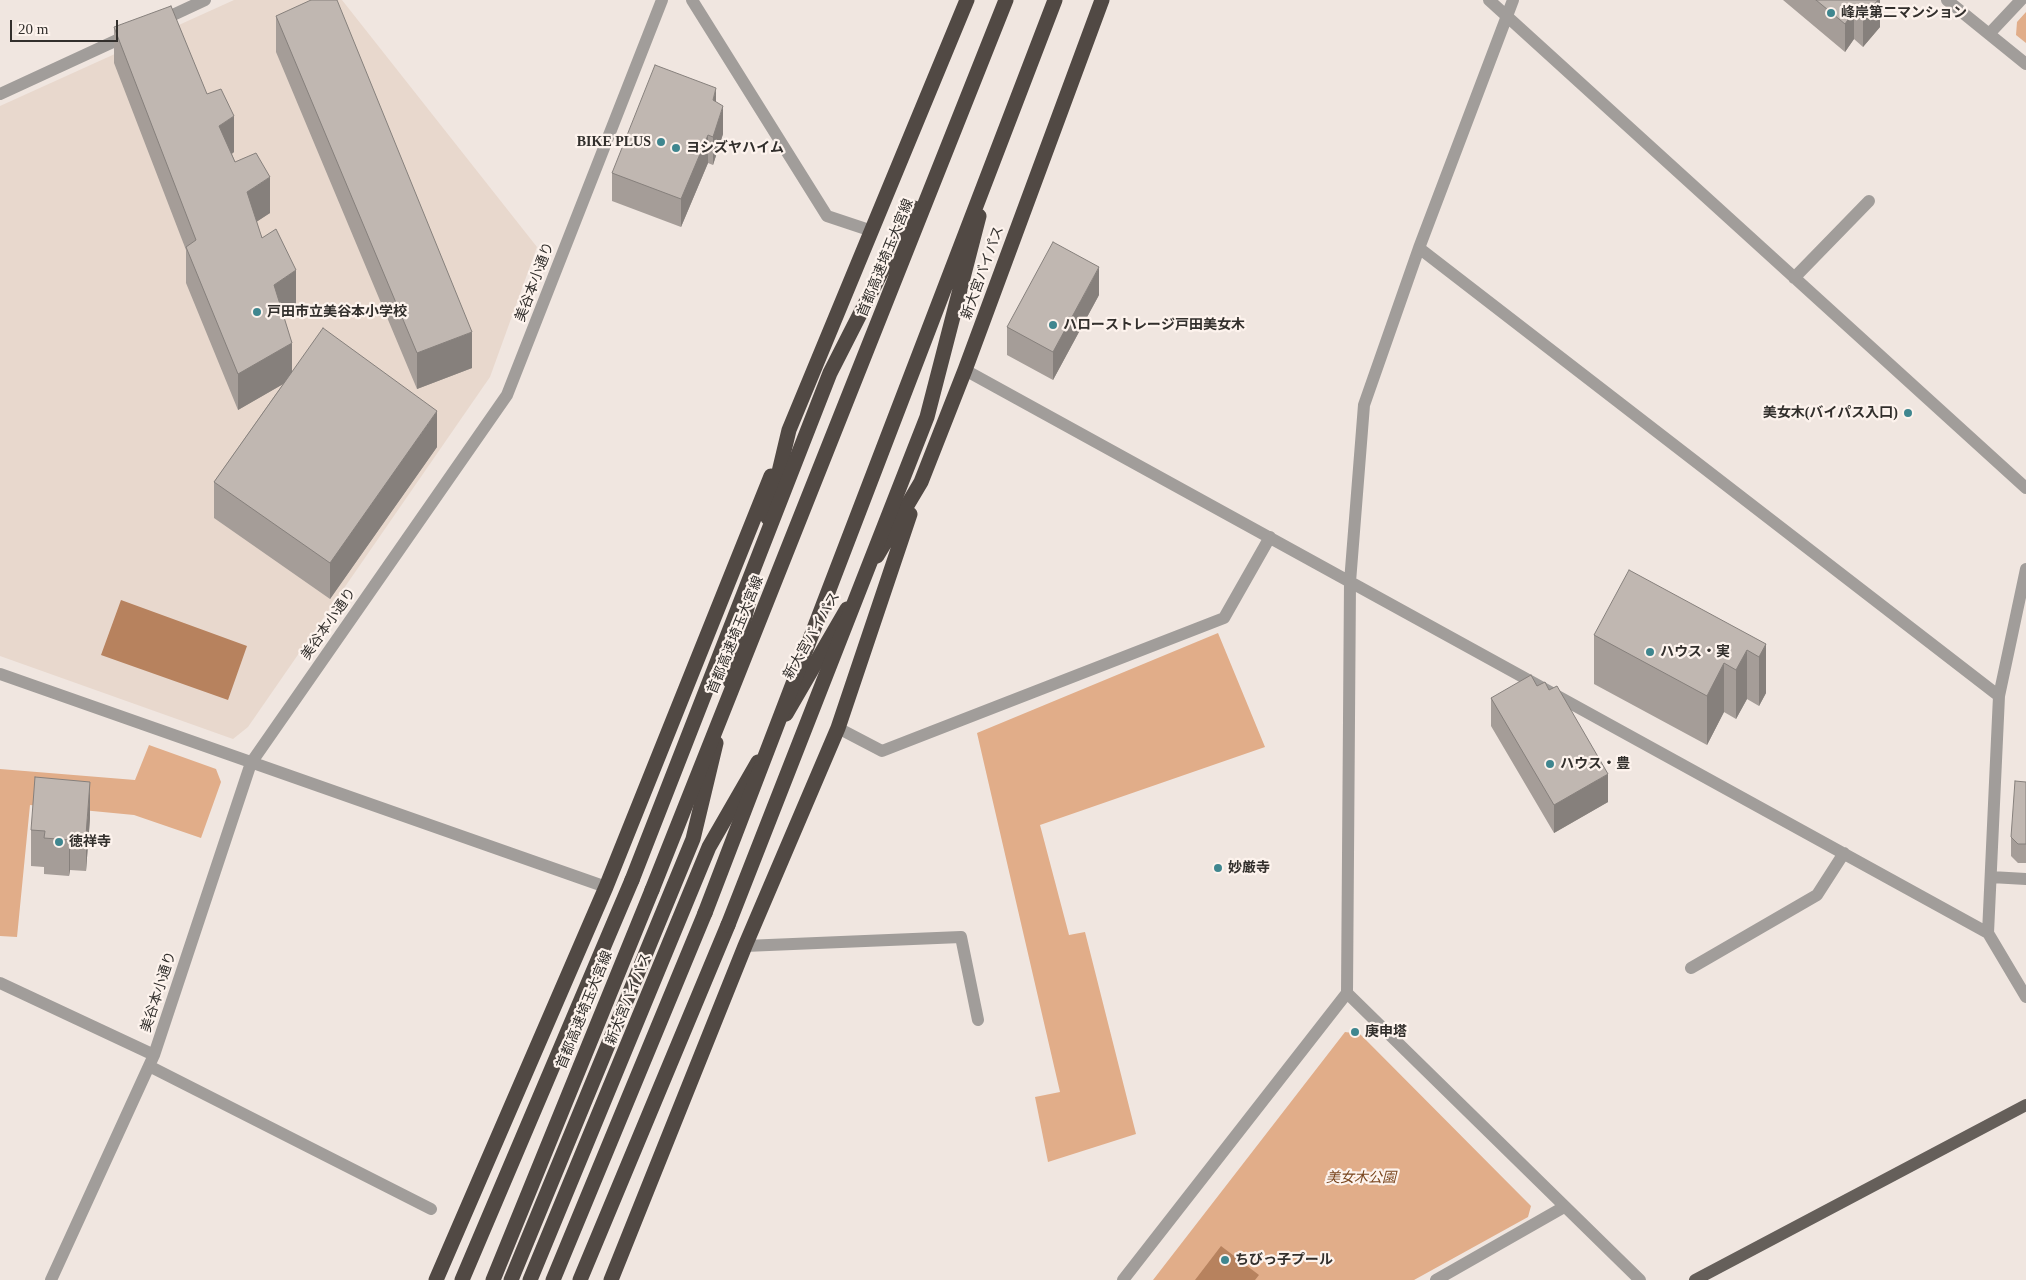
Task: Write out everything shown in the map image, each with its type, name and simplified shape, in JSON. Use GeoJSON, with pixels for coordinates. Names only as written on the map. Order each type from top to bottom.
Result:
{"type":"FeatureCollection","features":[{"type":"Feature","properties":{"kind":"highway","name":"新大宮バイパス"},"geometry":{"type":"LineString","coordinates":[[511,1280],[693,839],[789,430],[967,0]]}},
{"type":"Feature","properties":{"kind":"highway","name":"首都高速埼玉大宮線"},"geometry":{"type":"LineString","coordinates":[[494,1280],[1006,0]]}},
{"type":"Feature","properties":{"kind":"highway"},"geometry":{"type":"LineString","coordinates":[[553,1280],[708,904],[998,142],[1055,0]]}},
{"type":"Feature","properties":{"kind":"highway","name":"新大宮バイパス"},"geometry":{"type":"LineString","coordinates":[[530,1280],[709,847],[920,482],[964,370],[1102,0]]}},
{"type":"Feature","properties":{"kind":"highway"},"geometry":{"type":"LineString","coordinates":[[462,1280],[632,880],[830,373],[958,122]]}},
{"type":"Feature","properties":{"kind":"highway"},"geometry":{"type":"LineString","coordinates":[[580,1280],[728,925],[927,417],[998,142]]}},
{"type":"Feature","properties":{"kind":"highway"},"geometry":{"type":"LineString","coordinates":[[436,1280],[606,886],[789,430]]}},
{"type":"Feature","properties":{"kind":"highway"},"geometry":{"type":"LineString","coordinates":[[611,1280],[745,946],[838,728],[920,482]]}},
{"type":"Feature","properties":{"kind":"main road"},"geometry":{"type":"LineString","coordinates":[[1695,1280],[2026,1105]]}},
{"type":"Feature","properties":{"kind":"street"},"geometry":{"type":"LineString","coordinates":[[0,94],[205,0]]}},
{"type":"Feature","properties":{"kind":"street","name":"美谷本小通り"},"geometry":{"type":"LineString","coordinates":[[51,1280],[152,1061],[252,762],[507,395],[662,0]]}},
{"type":"Feature","properties":{"kind":"street"},"geometry":{"type":"LineString","coordinates":[[692,0],[828,216],[872,231]]}},
{"type":"Feature","properties":{"kind":"street"},"geometry":{"type":"LineString","coordinates":[[1489,0],[1507,14],[2026,488]]}},
{"type":"Feature","properties":{"kind":"street"},"geometry":{"type":"LineString","coordinates":[[1123,1280],[1347,993],[1350,582],[1364,405],[1419,248],[1513,0]]}},
{"type":"Feature","properties":{"kind":"street"},"geometry":{"type":"LineString","coordinates":[[1946,0],[2026,64]]}},
{"type":"Feature","properties":{"kind":"street"},"geometry":{"type":"LineString","coordinates":[[1989,34],[2022,0]]}},
{"type":"Feature","properties":{"kind":"street"},"geometry":{"type":"LineString","coordinates":[[1794,278],[1869,201]]}},
{"type":"Feature","properties":{"kind":"street"},"geometry":{"type":"LineString","coordinates":[[1419,248],[1999,696]]}},
{"type":"Feature","properties":{"kind":"street"},"geometry":{"type":"LineString","coordinates":[[964,370],[1988,933],[2026,997]]}},
{"type":"Feature","properties":{"kind":"street"},"geometry":{"type":"LineString","coordinates":[[838,728],[882,751],[1224,618],[1270,537]]}},
{"type":"Feature","properties":{"kind":"street"},"geometry":{"type":"LineString","coordinates":[[1988,933],[1999,696],[2026,569]]}},
{"type":"Feature","properties":{"kind":"street"},"geometry":{"type":"LineString","coordinates":[[0,674],[606,886]]}},
{"type":"Feature","properties":{"kind":"street"},"geometry":{"type":"LineString","coordinates":[[1691,968],[1817,895],[1844,853]]}},
{"type":"Feature","properties":{"kind":"street"},"geometry":{"type":"LineString","coordinates":[[1991,877],[2026,879]]}},
{"type":"Feature","properties":{"kind":"street"},"geometry":{"type":"LineString","coordinates":[[745,946],[961,937],[978,1020]]}},
{"type":"Feature","properties":{"kind":"street"},"geometry":{"type":"LineString","coordinates":[[0,982],[431,1208]]}},
{"type":"Feature","properties":{"kind":"street"},"geometry":{"type":"LineString","coordinates":[[1347,993],[1640,1280]]}},
{"type":"Feature","properties":{"kind":"street"},"geometry":{"type":"LineString","coordinates":[[1436,1280],[1564,1207]]}},
{"type":"Feature","properties":{"kind":"shaded area","name":"戸田市立美谷本小学校"},"geometry":{"type":"Polygon","coordinates":[[[234,0],[342,0],[537,247],[490,377],[248,727],[233,739],[0,656],[0,106],[234,0]]]}},
{"type":"Feature","properties":{"kind":"shaded area"},"geometry":{"type":"Polygon","coordinates":[[[121,600],[247,646],[228,700],[101,655],[121,600]]]}},
{"type":"Feature","properties":{"kind":"shaded area","name":"ちびっ子プール"},"geometry":{"type":"Polygon","coordinates":[[[1221,1246],[1259,1275],[1255,1280],[1195,1280],[1221,1246]]]}},
{"type":"Feature","properties":{"kind":"green space"},"geometry":{"type":"Polygon","coordinates":[[[2026,12],[2026,43],[2016,35],[2017,22],[2026,12]]]}},
{"type":"Feature","properties":{"kind":"green space"},"geometry":{"type":"Polygon","coordinates":[[[1218,633],[1265,747],[1040,825],[1069,935],[1085,932],[1136,1134],[1048,1162],[1035,1097],[1060,1092],[977,733],[1218,633]]]}},
{"type":"Feature","properties":{"kind":"green space"},"geometry":{"type":"Polygon","coordinates":[[[149,745],[216,769],[221,782],[201,838],[134,815],[30,805],[17,937],[0,936],[0,769],[135,780],[149,745]]]}},
{"type":"Feature","properties":{"kind":"green space","name":"美女木公園"},"geometry":{"type":"Polygon","coordinates":[[[1345,1032],[1360,1034],[1531,1206],[1528,1217],[1414,1280],[1153,1280],[1345,1032]]]}},
{"type":"Feature","properties":{"kind":"building"},"geometry":{"type":"Polygon","coordinates":[[[311,0],[337,0],[472,332],[417,353],[276,16],[311,0]]]}},
{"type":"Feature","properties":{"kind":"building"},"geometry":{"type":"Polygon","coordinates":[[[1816,0],[1878,0],[1863,19],[1854,11],[1845,24],[1816,0]]]}},
{"type":"Feature","properties":{"kind":"building"},"geometry":{"type":"Polygon","coordinates":[[[171,6],[207,94],[221,89],[234,116],[219,126],[235,162],[256,153],[270,177],[247,192],[262,238],[276,229],[296,270],[274,285],[292,343],[238,374],[186,247],[196,240],[114,27],[171,6]]]}},
{"type":"Feature","properties":{"kind":"building","name":"ヨシズヤハイム"},"geometry":{"type":"Polygon","coordinates":[[[655,65],[716,88],[713,100],[723,106],[713,137],[708,135],[681,199],[612,173],[655,65]]]}},
{"type":"Feature","properties":{"kind":"building"},"geometry":{"type":"Polygon","coordinates":[[[1053,242],[1099,267],[1053,352],[1007,327],[1053,242]]]}},
{"type":"Feature","properties":{"kind":"building"},"geometry":{"type":"Polygon","coordinates":[[[323,328],[437,411],[330,563],[214,482],[323,328]]]}},
{"type":"Feature","properties":{"kind":"building"},"geometry":{"type":"Polygon","coordinates":[[[1629,570],[1766,644],[1759,657],[1747,650],[1736,670],[1724,663],[1707,696],[1594,635],[1629,570]]]}},
{"type":"Feature","properties":{"kind":"building","name":"ハウス・豊"},"geometry":{"type":"Polygon","coordinates":[[[1531,675],[1537,686],[1545,682],[1549,690],[1557,686],[1608,774],[1554,805],[1491,698],[1531,675]]]}},
{"type":"Feature","properties":{"kind":"building"},"geometry":{"type":"Polygon","coordinates":[[[35,777],[90,782],[86,835],[70,834],[69,840],[44,838],[45,831],[31,830],[35,777]]]}},
{"type":"Feature","properties":{"kind":"building"},"geometry":{"type":"Polygon","coordinates":[[[2015,781],[2026,782],[2026,844],[2018,844],[2011,837],[2015,781]]]}},
{"type":"Feature","properties":{"kind":"place","name":"峰岸第二マンション"},"geometry":{"type":"Point","coordinates":[1831,13]}},
{"type":"Feature","properties":{"kind":"place","name":"BIKE PLUS"},"geometry":{"type":"Point","coordinates":[661,142]}},
{"type":"Feature","properties":{"kind":"place","name":"ヨシズヤハイム"},"geometry":{"type":"Point","coordinates":[676,148]}},
{"type":"Feature","properties":{"kind":"place","name":"戸田市立美谷本小学校"},"geometry":{"type":"Point","coordinates":[257,312]}},
{"type":"Feature","properties":{"kind":"place","name":"ハローストレージ戸田美女木"},"geometry":{"type":"Point","coordinates":[1053,325]}},
{"type":"Feature","properties":{"kind":"place","name":"美女木(バイパス入口)"},"geometry":{"type":"Point","coordinates":[1908,413]}},
{"type":"Feature","properties":{"kind":"place","name":"ハウス・実"},"geometry":{"type":"Point","coordinates":[1650,652]}},
{"type":"Feature","properties":{"kind":"place","name":"ハウス・豊"},"geometry":{"type":"Point","coordinates":[1550,764]}},
{"type":"Feature","properties":{"kind":"place","name":"徳祥寺"},"geometry":{"type":"Point","coordinates":[59,842]}},
{"type":"Feature","properties":{"kind":"place","name":"妙厳寺"},"geometry":{"type":"Point","coordinates":[1218,868]}},
{"type":"Feature","properties":{"kind":"place","name":"庚申塔"},"geometry":{"type":"Point","coordinates":[1355,1032]}},
{"type":"Feature","properties":{"kind":"place","name":"ちびっ子プール"},"geometry":{"type":"Point","coordinates":[1225,1260]}}]}
